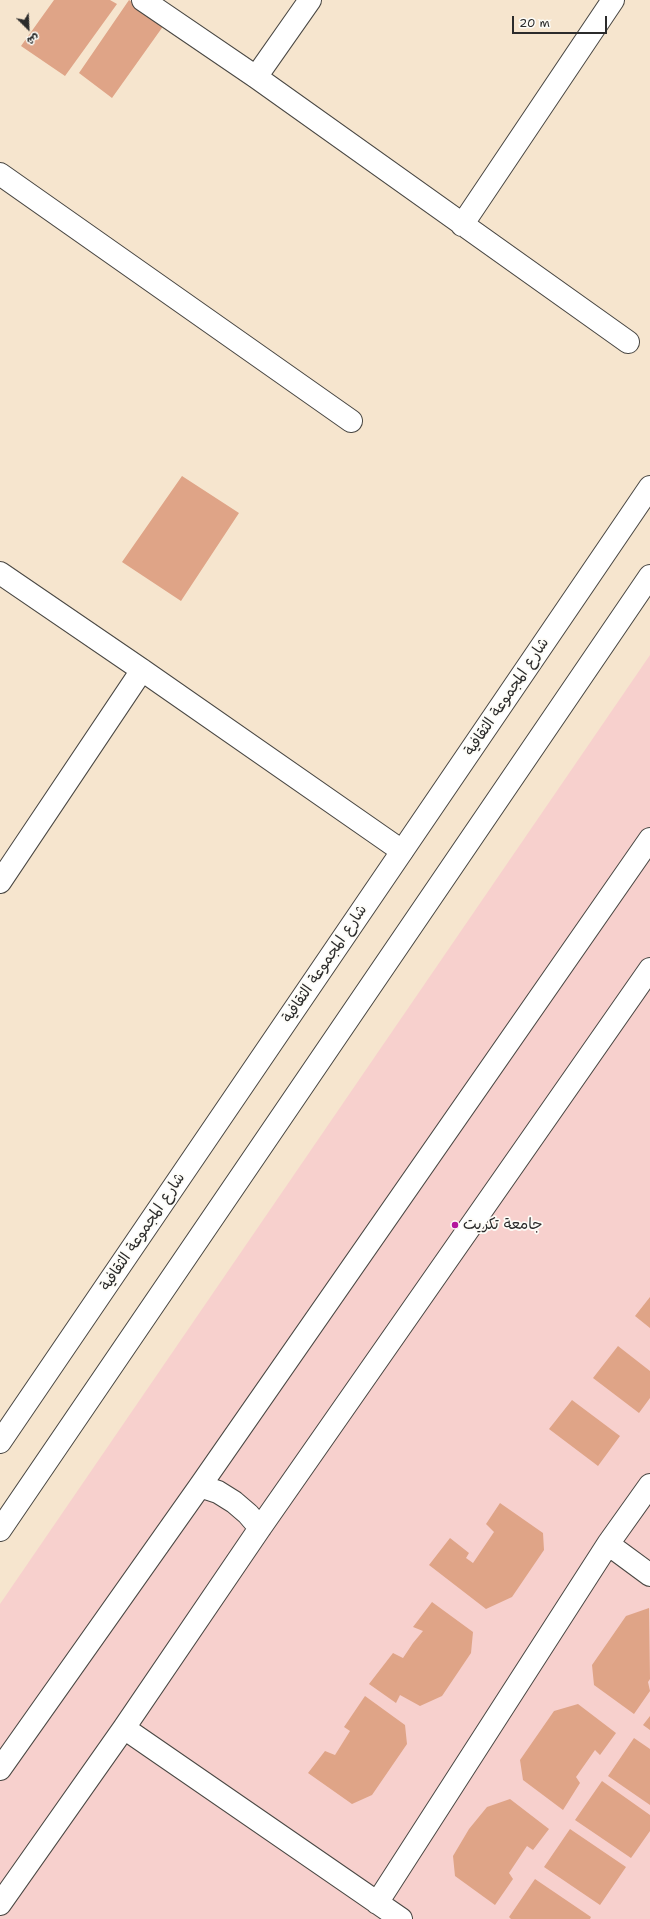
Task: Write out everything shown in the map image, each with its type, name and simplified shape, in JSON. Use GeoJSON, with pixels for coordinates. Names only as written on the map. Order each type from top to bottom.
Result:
{"type":"FeatureCollection","features":[{"type":"Feature","properties":{"kind":"street"},"geometry":{"type":"LineString","coordinates":[[143,0],[256,77],[628,342]]}},
{"type":"Feature","properties":{"kind":"street"},"geometry":{"type":"LineString","coordinates":[[256,77],[310,0]]}},
{"type":"Feature","properties":{"kind":"street"},"geometry":{"type":"LineString","coordinates":[[462,224],[613,0]]}},
{"type":"Feature","properties":{"kind":"street"},"geometry":{"type":"LineString","coordinates":[[0,174],[351,421]]}},
{"type":"Feature","properties":{"kind":"street","name":"شارع المجموعة الثقافية"},"geometry":{"type":"LineString","coordinates":[[0,1442],[650,487]]}},
{"type":"Feature","properties":{"kind":"street"},"geometry":{"type":"LineString","coordinates":[[0,573],[402,851]]}},
{"type":"Feature","properties":{"kind":"street"},"geometry":{"type":"LineString","coordinates":[[0,1530],[650,576]]}},
{"type":"Feature","properties":{"kind":"street"},"geometry":{"type":"LineString","coordinates":[[0,882],[142,670]]}},
{"type":"Feature","properties":{"kind":"street"},"geometry":{"type":"LineString","coordinates":[[0,1770],[200,1486],[650,839]]}},
{"type":"Feature","properties":{"kind":"street"},"geometry":{"type":"LineString","coordinates":[[0,1904],[124,1728],[260,1528],[650,969]]}},
{"type":"Feature","properties":{"kind":"street"},"geometry":{"type":"LineString","coordinates":[[378,1903],[608,1544],[650,1485]]}},
{"type":"Feature","properties":{"kind":"street"},"geometry":{"type":"LineString","coordinates":[[200,1486],[218,1492],[234,1502],[248,1514],[260,1528]]}},
{"type":"Feature","properties":{"kind":"street"},"geometry":{"type":"LineString","coordinates":[[608,1544],[650,1575]]}},
{"type":"Feature","properties":{"kind":"street"},"geometry":{"type":"LineString","coordinates":[[124,1728],[401,1919]]}},
{"type":"Feature","properties":{"kind":"shaded area","name":"جامعة تكريت"},"geometry":{"type":"Polygon","coordinates":[[[650,655],[650,1919],[0,1919],[0,1604],[650,655]]]}},
{"type":"Feature","properties":{"kind":"building"},"geometry":{"type":"Polygon","coordinates":[[[54,0],[110,0],[117,4],[65,76],[21,46],[54,0]]]}},
{"type":"Feature","properties":{"kind":"building"},"geometry":{"type":"Polygon","coordinates":[[[129,0],[164,25],[112,98],[79,73],[129,0]]]}},
{"type":"Feature","properties":{"kind":"building"},"geometry":{"type":"Polygon","coordinates":[[[182,476],[239,513],[181,601],[122,562],[182,476]]]}},
{"type":"Feature","properties":{"kind":"building"},"geometry":{"type":"Polygon","coordinates":[[[650,1297],[650,1328],[635,1316],[650,1297]]]}},
{"type":"Feature","properties":{"kind":"building"},"geometry":{"type":"Polygon","coordinates":[[[618,1346],[650,1371],[650,1398],[639,1413],[593,1378],[618,1346]]]}},
{"type":"Feature","properties":{"kind":"building"},"geometry":{"type":"Polygon","coordinates":[[[572,1400],[620,1436],[598,1466],[549,1429],[572,1400]]]}},
{"type":"Feature","properties":{"kind":"building"},"geometry":{"type":"Polygon","coordinates":[[[500,1503],[543,1533],[544,1550],[512,1597],[486,1609],[429,1565],[450,1538],[469,1553],[466,1558],[473,1563],[494,1532],[486,1524],[500,1503]]]}},
{"type":"Feature","properties":{"kind":"building"},"geometry":{"type":"Polygon","coordinates":[[[432,1602],[473,1632],[471,1653],[442,1696],[420,1706],[400,1695],[396,1703],[369,1684],[393,1653],[403,1658],[423,1631],[413,1627],[432,1602]]]}},
{"type":"Feature","properties":{"kind":"building"},"geometry":{"type":"Polygon","coordinates":[[[649,1608],[650,1679],[648,1682],[650,1691],[634,1714],[594,1685],[592,1665],[626,1616],[649,1608]]]}},
{"type":"Feature","properties":{"kind":"building"},"geometry":{"type":"Polygon","coordinates":[[[365,1696],[405,1725],[407,1744],[372,1795],[352,1804],[308,1773],[325,1751],[335,1755],[350,1731],[344,1727],[365,1696]]]}},
{"type":"Feature","properties":{"kind":"building"},"geometry":{"type":"Polygon","coordinates":[[[578,1704],[616,1733],[600,1755],[595,1750],[576,1777],[580,1783],[563,1810],[523,1780],[520,1760],[554,1711],[578,1704]]]}},
{"type":"Feature","properties":{"kind":"building"},"geometry":{"type":"Polygon","coordinates":[[[650,1716],[650,1730],[643,1725],[650,1716]]]}},
{"type":"Feature","properties":{"kind":"building"},"geometry":{"type":"Polygon","coordinates":[[[634,1738],[650,1749],[650,1805],[608,1776],[634,1738]]]}},
{"type":"Feature","properties":{"kind":"building"},"geometry":{"type":"Polygon","coordinates":[[[602,1781],[650,1815],[650,1831],[631,1858],[575,1820],[602,1781]]]}},
{"type":"Feature","properties":{"kind":"building"},"geometry":{"type":"Polygon","coordinates":[[[510,1799],[549,1829],[533,1850],[527,1846],[509,1873],[513,1879],[495,1905],[455,1876],[453,1856],[469,1829],[487,1807],[510,1799]]]}},
{"type":"Feature","properties":{"kind":"building"},"geometry":{"type":"Polygon","coordinates":[[[570,1829],[626,1867],[600,1905],[544,1867],[570,1829]]]}},
{"type":"Feature","properties":{"kind":"building"},"geometry":{"type":"Polygon","coordinates":[[[535,1879],[591,1917],[590,1919],[511,1919],[509,1917],[535,1879]]]}},
{"type":"Feature","properties":{"kind":"place","name":"جامعة تكريت"},"geometry":{"type":"Point","coordinates":[455,1225]}}]}
